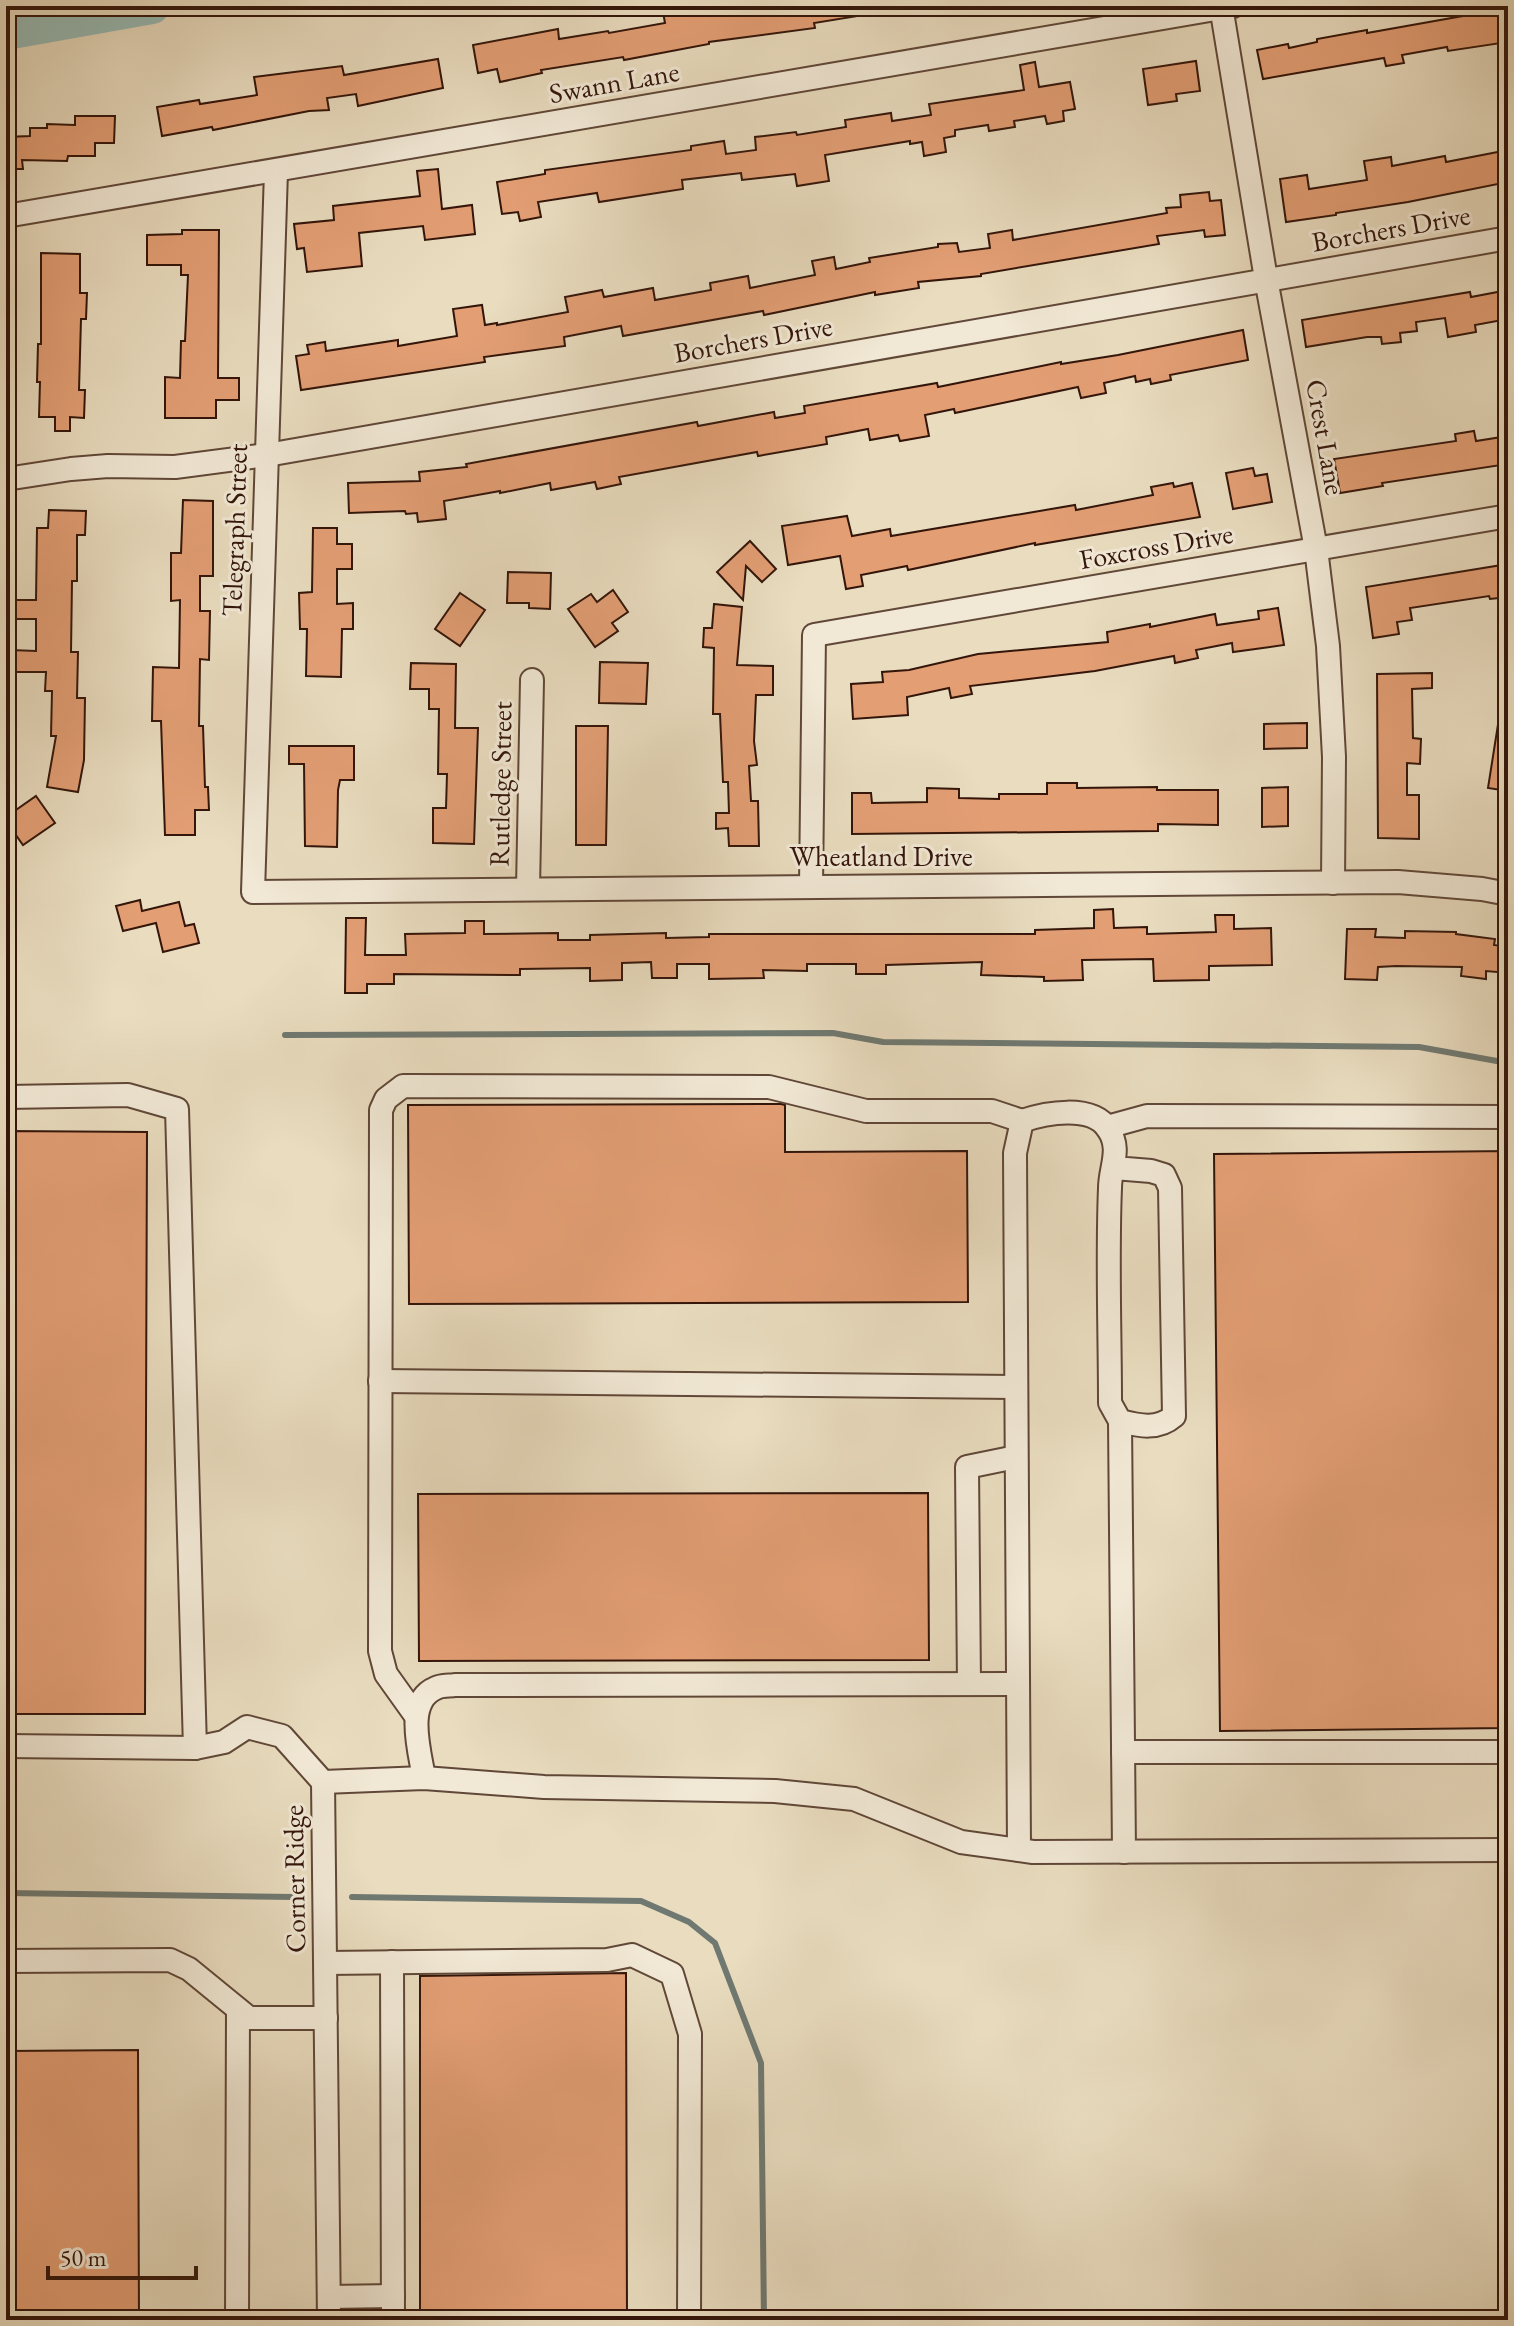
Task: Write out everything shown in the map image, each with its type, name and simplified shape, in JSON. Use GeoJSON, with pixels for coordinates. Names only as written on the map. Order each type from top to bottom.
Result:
{"type":"FeatureCollection","features":[{"type":"Feature","properties":{"kind":"street","name":"Swann Lane"},"geometry":{"type":"LineString","coordinates":[[6,216],[1225,7]]}},
{"type":"Feature","properties":{"kind":"street","name":"Crest Lane"},"geometry":{"type":"LineString","coordinates":[[1225,7],[1266,279],[1316,549],[1328,646],[1333,741],[1333,883]]}},
{"type":"Feature","properties":{"kind":"street","name":"Telegraph Street"},"geometry":{"type":"LineString","coordinates":[[253,892],[276,171]]}},
{"type":"Feature","properties":{"kind":"street","name":"Borchers Drive"},"geometry":{"type":"LineString","coordinates":[[6,479],[71,469],[175,467],[267,455],[1508,238]]}},
{"type":"Feature","properties":{"kind":"street","name":"Foxcross Drive"},"geometry":{"type":"LineString","coordinates":[[811,886],[814,635],[1508,516]]}},
{"type":"Feature","properties":{"kind":"street","name":"Rutledge Street"},"geometry":{"type":"LineString","coordinates":[[528,889],[532,680]]}},
{"type":"Feature","properties":{"kind":"street","name":"Wheatland Drive"},"geometry":{"type":"LineString","coordinates":[[253,892],[1398,882],[1508,894]]}},
{"type":"Feature","properties":{"kind":"street"},"geometry":{"type":"LineString","coordinates":[[416,1716],[386,1674],[380,1651],[381,1110],[386,1099],[403,1086],[769,1087],[866,1111],[992,1111],[1022,1121],[1043,1114],[1089,1116],[1107,1127],[1116,1145],[1110,1184],[1110,1403],[1120,1421],[1124,1852]]}},
{"type":"Feature","properties":{"kind":"street"},"geometry":{"type":"LineString","coordinates":[[6,1097],[128,1095],[177,1109],[195,1748]]}},
{"type":"Feature","properties":{"kind":"street"},"geometry":{"type":"LineString","coordinates":[[1107,1127],[1147,1116],[1508,1117]]}},
{"type":"Feature","properties":{"kind":"street"},"geometry":{"type":"LineString","coordinates":[[1019,1850],[1015,1153],[1022,1121]]}},
{"type":"Feature","properties":{"kind":"street"},"geometry":{"type":"LineString","coordinates":[[1114,1168],[1164,1175],[1170,1188],[1174,1416],[1164,1425],[1141,1426],[1120,1421]]}},
{"type":"Feature","properties":{"kind":"street"},"geometry":{"type":"LineString","coordinates":[[380,1381],[1015,1387]]}},
{"type":"Feature","properties":{"kind":"street"},"geometry":{"type":"LineString","coordinates":[[969,1684],[967,1467],[1016,1457]]}},
{"type":"Feature","properties":{"kind":"street"},"geometry":{"type":"LineString","coordinates":[[424,1778],[416,1716],[421,1700],[435,1688],[455,1685],[1017,1684]]}},
{"type":"Feature","properties":{"kind":"street","name":"Corner Ridge"},"geometry":{"type":"LineString","coordinates":[[6,1746],[195,1748],[224,1742],[247,1727],[282,1736],[323,1782],[329,2320]]}},
{"type":"Feature","properties":{"kind":"street"},"geometry":{"type":"LineString","coordinates":[[1123,1752],[1508,1752]]}},
{"type":"Feature","properties":{"kind":"street"},"geometry":{"type":"LineString","coordinates":[[323,1782],[424,1778],[544,1787],[775,1791],[854,1799],[961,1842],[1019,1850],[1508,1850]]}},
{"type":"Feature","properties":{"kind":"street"},"geometry":{"type":"LineString","coordinates":[[326,1963],[607,1960],[632,1955],[672,1974],[690,2034],[689,2320]]}},
{"type":"Feature","properties":{"kind":"street"},"geometry":{"type":"LineString","coordinates":[[6,1961],[170,1960],[189,1969],[249,2018],[326,2018]]}},
{"type":"Feature","properties":{"kind":"street"},"geometry":{"type":"LineString","coordinates":[[392,1962],[393,2320]]}},
{"type":"Feature","properties":{"kind":"street"},"geometry":{"type":"LineString","coordinates":[[237,2320],[238,2010]]}},
{"type":"Feature","properties":{"kind":"street"},"geometry":{"type":"LineString","coordinates":[[329,2297],[393,2296]]}},
{"type":"Feature","properties":{"kind":"building"},"geometry":{"type":"Polygon","coordinates":[[[700,6],[703,10],[728,6],[864,6],[864,15],[814,23],[815,28],[709,42],[624,60],[623,57],[541,70],[542,73],[500,82],[497,69],[478,73],[473,45],[558,29],[559,39],[609,33],[665,23],[663,12],[700,6]]]}},
{"type":"Feature","properties":{"kind":"building"},"geometry":{"type":"Polygon","coordinates":[[[1508,8],[1508,42],[1448,51],[1447,47],[1402,55],[1404,63],[1386,66],[1384,58],[1263,79],[1257,50],[1288,44],[1289,48],[1317,42],[1317,39],[1508,8]]]}},
{"type":"Feature","properties":{"kind":"building"},"geometry":{"type":"Polygon","coordinates":[[[438,59],[443,88],[358,106],[356,94],[327,98],[329,110],[162,136],[157,107],[257,95],[254,77],[342,66],[344,75],[438,59]]]}},
{"type":"Feature","properties":{"kind":"building"},"geometry":{"type":"Polygon","coordinates":[[[1196,61],[1200,91],[1176,94],[1177,101],[1148,105],[1143,69],[1196,61]]]}},
{"type":"Feature","properties":{"kind":"building"},"geometry":{"type":"Polygon","coordinates":[[[1035,62],[1039,87],[1070,82],[1075,109],[1063,111],[1064,121],[1047,124],[1045,116],[1014,121],[1015,127],[989,131],[988,125],[955,130],[955,136],[944,138],[946,152],[924,156],[922,142],[910,144],[910,141],[825,155],[829,181],[797,186],[795,174],[742,180],[741,173],[682,180],[683,189],[599,202],[597,193],[538,202],[541,217],[520,221],[518,212],[502,214],[497,182],[545,174],[545,170],[691,150],[691,146],[724,141],[726,154],[756,150],[755,137],[796,132],[797,135],[846,127],[845,120],[891,113],[892,121],[931,115],[929,104],[1024,90],[1020,65],[1035,62]]]}},
{"type":"Feature","properties":{"kind":"building"},"geometry":{"type":"Polygon","coordinates":[[[75,116],[115,116],[114,143],[95,143],[95,156],[68,156],[67,161],[22,160],[23,169],[6,169],[6,137],[30,136],[30,128],[47,128],[47,124],[75,125],[75,116]]]}},
{"type":"Feature","properties":{"kind":"building"},"geometry":{"type":"Polygon","coordinates":[[[1508,150],[1508,182],[1286,222],[1280,179],[1307,175],[1309,189],[1367,180],[1364,161],[1391,157],[1392,166],[1445,156],[1446,162],[1508,150]]]}},
{"type":"Feature","properties":{"kind":"building"},"geometry":{"type":"Polygon","coordinates":[[[438,169],[442,209],[472,205],[475,234],[425,240],[423,226],[359,233],[362,266],[307,272],[304,248],[297,249],[294,224],[334,220],[333,206],[420,196],[417,171],[438,169]]]}},
{"type":"Feature","properties":{"kind":"building"},"geometry":{"type":"Polygon","coordinates":[[[1209,192],[1210,201],[1221,200],[1225,235],[1205,237],[1204,230],[1157,236],[1159,244],[981,276],[918,282],[919,288],[875,295],[875,292],[764,315],[763,311],[623,336],[621,326],[564,337],[565,346],[484,357],[485,362],[301,390],[296,356],[309,354],[307,345],[325,342],[326,351],[398,340],[398,346],[457,336],[453,309],[482,305],[485,325],[497,325],[568,312],[565,297],[602,290],[604,297],[653,288],[655,300],[711,290],[710,283],[748,276],[750,288],[815,275],[812,261],[834,257],[836,269],[870,262],[869,258],[938,247],[938,244],[957,243],[959,252],[990,248],[988,234],[1012,230],[1013,240],[1167,213],[1166,208],[1181,207],[1180,195],[1209,192]]]}},
{"type":"Feature","properties":{"kind":"building"},"geometry":{"type":"Polygon","coordinates":[[[182,230],[219,230],[218,378],[239,378],[239,400],[216,400],[216,418],[165,418],[165,377],[180,378],[188,275],[181,275],[181,265],[147,265],[147,235],[182,234],[182,230]]]}},
{"type":"Feature","properties":{"kind":"building"},"geometry":{"type":"Polygon","coordinates":[[[41,253],[80,254],[80,293],[87,293],[86,319],[81,319],[79,390],[85,390],[84,418],[70,417],[70,431],[55,431],[55,417],[39,417],[40,382],[37,382],[38,344],[41,344],[41,253]]]}},
{"type":"Feature","properties":{"kind":"building"},"geometry":{"type":"Polygon","coordinates":[[[1508,290],[1508,319],[1475,325],[1476,332],[1448,337],[1445,318],[1416,322],[1417,331],[1400,333],[1401,342],[1382,344],[1381,337],[1367,337],[1306,347],[1302,320],[1470,292],[1471,297],[1508,290]]]}},
{"type":"Feature","properties":{"kind":"building"},"geometry":{"type":"Polygon","coordinates":[[[1243,330],[1248,360],[1170,375],[1171,380],[1151,384],[1150,379],[1136,382],[1135,376],[1104,383],[1106,393],[1081,398],[1078,387],[955,413],[954,409],[925,415],[929,436],[900,441],[898,435],[870,440],[868,429],[826,437],[827,444],[758,456],[757,452],[619,477],[621,484],[597,489],[595,482],[551,490],[550,483],[500,491],[444,501],[446,519],[418,522],[417,513],[406,514],[405,511],[349,513],[348,483],[420,481],[419,472],[467,467],[466,464],[697,422],[698,426],[774,412],[775,418],[805,413],[804,406],[937,383],[938,387],[1243,330]]]}},
{"type":"Feature","properties":{"kind":"building"},"geometry":{"type":"Polygon","coordinates":[[[1474,431],[1476,441],[1508,436],[1508,464],[1382,483],[1383,486],[1340,493],[1334,459],[1456,441],[1455,434],[1474,431]]]}},
{"type":"Feature","properties":{"kind":"building"},"geometry":{"type":"Polygon","coordinates":[[[1253,468],[1255,476],[1267,474],[1272,502],[1233,509],[1226,473],[1253,468]]]}},
{"type":"Feature","properties":{"kind":"building"},"geometry":{"type":"Polygon","coordinates":[[[1173,483],[1174,487],[1192,483],[1200,517],[1035,543],[908,570],[907,566],[861,575],[863,586],[846,589],[840,556],[788,565],[782,526],[847,516],[852,536],[890,529],[891,536],[1075,505],[1076,510],[1153,495],[1151,487],[1173,483]]]}},
{"type":"Feature","properties":{"kind":"building"},"geometry":{"type":"Polygon","coordinates":[[[183,500],[213,501],[213,576],[200,576],[200,611],[210,611],[209,660],[200,659],[199,726],[203,726],[209,810],[195,810],[195,835],[165,835],[161,721],[152,721],[153,667],[179,668],[180,600],[171,601],[171,553],[181,553],[183,500]]]}},
{"type":"Feature","properties":{"kind":"building"},"geometry":{"type":"Polygon","coordinates":[[[49,510],[86,511],[85,535],[77,535],[77,581],[72,581],[71,652],[78,652],[77,698],[85,698],[84,760],[78,792],[47,787],[56,736],[51,736],[52,691],[45,691],[46,672],[11,672],[11,650],[36,651],[36,619],[13,619],[13,600],[36,600],[37,528],[48,528],[49,510]]]}},
{"type":"Feature","properties":{"kind":"building"},"geometry":{"type":"Polygon","coordinates":[[[313,528],[337,528],[337,544],[352,544],[352,569],[337,569],[337,604],[353,603],[353,629],[342,629],[341,677],[306,676],[307,629],[300,629],[299,593],[312,592],[313,528]]]}},
{"type":"Feature","properties":{"kind":"building"},"geometry":{"type":"Polygon","coordinates":[[[750,541],[776,569],[762,582],[746,566],[743,600],[717,572],[750,541]]]}},
{"type":"Feature","properties":{"kind":"building"},"geometry":{"type":"Polygon","coordinates":[[[1508,564],[1508,597],[1490,599],[1489,596],[1410,608],[1412,620],[1397,622],[1399,634],[1373,638],[1366,587],[1508,564]]]}},
{"type":"Feature","properties":{"kind":"building"},"geometry":{"type":"Polygon","coordinates":[[[508,572],[551,573],[550,609],[529,608],[529,603],[507,603],[508,572]]]}},
{"type":"Feature","properties":{"kind":"building"},"geometry":{"type":"Polygon","coordinates":[[[613,590],[628,612],[612,623],[618,631],[595,647],[568,609],[591,594],[597,602],[613,590]]]}},
{"type":"Feature","properties":{"kind":"building"},"geometry":{"type":"Polygon","coordinates":[[[460,593],[485,610],[460,646],[435,629],[460,593]]]}},
{"type":"Feature","properties":{"kind":"building"},"geometry":{"type":"Polygon","coordinates":[[[714,604],[742,607],[737,665],[773,666],[773,695],[756,695],[754,741],[757,765],[749,766],[751,801],[758,801],[759,846],[729,846],[728,828],[716,829],[716,813],[729,813],[728,782],[723,782],[720,714],[713,714],[714,648],[703,647],[704,628],[712,628],[714,604]]]}},
{"type":"Feature","properties":{"kind":"building"},"geometry":{"type":"Polygon","coordinates":[[[1278,608],[1284,645],[1233,652],[1232,643],[1196,650],[1198,658],[1175,663],[1174,656],[1095,671],[970,686],[972,694],[951,698],[949,688],[907,697],[908,715],[853,719],[851,684],[883,682],[882,672],[909,670],[978,654],[1108,642],[1107,632],[1215,614],[1217,625],[1259,619],[1258,611],[1278,608]]]}},
{"type":"Feature","properties":{"kind":"building"},"geometry":{"type":"Polygon","coordinates":[[[600,662],[648,663],[646,704],[599,703],[600,662]]]}},
{"type":"Feature","properties":{"kind":"building"},"geometry":{"type":"Polygon","coordinates":[[[411,663],[456,664],[455,728],[478,728],[474,844],[433,843],[433,808],[446,808],[447,774],[438,774],[439,709],[429,709],[429,689],[410,689],[411,663]]]}},
{"type":"Feature","properties":{"kind":"building"},"geometry":{"type":"Polygon","coordinates":[[[1432,673],[1432,688],[1412,689],[1413,738],[1421,739],[1420,764],[1407,763],[1407,795],[1419,795],[1419,839],[1378,838],[1377,674],[1432,673]]]}},
{"type":"Feature","properties":{"kind":"building"},"geometry":{"type":"Polygon","coordinates":[[[1499,718],[1508,719],[1508,791],[1488,788],[1499,718]]]}},
{"type":"Feature","properties":{"kind":"building"},"geometry":{"type":"Polygon","coordinates":[[[1307,723],[1307,748],[1264,749],[1264,724],[1307,723]]]}},
{"type":"Feature","properties":{"kind":"building"},"geometry":{"type":"Polygon","coordinates":[[[576,726],[608,726],[606,845],[576,845],[576,726]]]}},
{"type":"Feature","properties":{"kind":"building"},"geometry":{"type":"Polygon","coordinates":[[[289,746],[354,746],[354,780],[340,780],[338,790],[337,847],[305,846],[304,764],[289,764],[289,746]]]}},
{"type":"Feature","properties":{"kind":"building"},"geometry":{"type":"Polygon","coordinates":[[[1047,783],[1077,783],[1077,788],[1218,790],[1218,825],[1158,824],[1158,831],[852,834],[852,793],[871,793],[872,803],[927,802],[927,788],[959,789],[959,798],[999,799],[999,794],[1047,794],[1047,783]]]}},
{"type":"Feature","properties":{"kind":"building"},"geometry":{"type":"Polygon","coordinates":[[[1288,787],[1288,826],[1262,827],[1262,788],[1288,787]]]}},
{"type":"Feature","properties":{"kind":"building"},"geometry":{"type":"Polygon","coordinates":[[[36,796],[55,823],[23,845],[6,817],[36,796]]]}},
{"type":"Feature","properties":{"kind":"building"},"geometry":{"type":"Polygon","coordinates":[[[140,900],[142,911],[179,902],[185,926],[194,924],[199,943],[163,952],[156,923],[123,931],[116,906],[140,900]]]}},
{"type":"Feature","properties":{"kind":"building"},"geometry":{"type":"Polygon","coordinates":[[[1113,909],[1114,928],[1147,927],[1147,934],[1216,932],[1215,915],[1234,915],[1234,929],[1271,928],[1272,965],[1209,966],[1209,980],[1154,981],[1153,959],[1082,960],[1083,980],[1044,981],[1044,977],[981,975],[982,962],[886,965],[886,974],[856,974],[856,964],[807,964],[807,971],[763,970],[764,978],[709,979],[709,964],[677,964],[677,978],[652,978],[651,962],[622,963],[622,980],[590,981],[590,968],[520,969],[520,975],[394,974],[394,984],[367,984],[367,993],[345,993],[346,918],[366,918],[365,955],[406,955],[405,934],[465,933],[465,921],[484,921],[484,934],[558,933],[558,940],[590,940],[590,935],[666,933],[666,938],[709,937],[709,934],[1035,934],[1035,930],[1094,928],[1094,910],[1113,909]]]}},
{"type":"Feature","properties":{"kind":"building"},"geometry":{"type":"Polygon","coordinates":[[[1347,929],[1376,929],[1375,937],[1405,938],[1405,931],[1456,932],[1495,939],[1494,945],[1508,947],[1508,973],[1486,971],[1486,979],[1461,976],[1462,967],[1396,966],[1378,967],[1377,980],[1345,979],[1347,929]]]}},
{"type":"Feature","properties":{"kind":"building"},"geometry":{"type":"Polygon","coordinates":[[[408,1105],[785,1105],[785,1152],[967,1151],[968,1302],[409,1304],[408,1105]]]}},
{"type":"Feature","properties":{"kind":"building"},"geometry":{"type":"Polygon","coordinates":[[[6,1131],[147,1132],[145,1714],[6,1714],[6,1131]]]}},
{"type":"Feature","properties":{"kind":"building"},"geometry":{"type":"Polygon","coordinates":[[[1508,1151],[1508,1728],[1220,1731],[1214,1154],[1508,1151]]]}},
{"type":"Feature","properties":{"kind":"building"},"geometry":{"type":"Polygon","coordinates":[[[928,1493],[929,1660],[419,1661],[418,1494],[928,1493]]]}},
{"type":"Feature","properties":{"kind":"building"},"geometry":{"type":"Polygon","coordinates":[[[626,1973],[627,2320],[420,2320],[420,1976],[626,1973]]]}},
{"type":"Feature","properties":{"kind":"building"},"geometry":{"type":"Polygon","coordinates":[[[138,2050],[139,2320],[6,2320],[6,2051],[138,2050]]]}},
{"type":"Feature","properties":{"kind":"waterway"},"geometry":{"type":"LineString","coordinates":[[6,32],[152,6]]}},
{"type":"Feature","properties":{"kind":"waterway"},"geometry":{"type":"LineString","coordinates":[[285,1035],[833,1033],[883,1042],[1419,1047],[1508,1063]]}},
{"type":"Feature","properties":{"kind":"waterway"},"geometry":{"type":"LineString","coordinates":[[6,1893],[295,1897]]}},
{"type":"Feature","properties":{"kind":"waterway"},"geometry":{"type":"LineString","coordinates":[[352,1897],[641,1901],[689,1922],[715,1943],[761,2063],[764,2320]]}}]}
